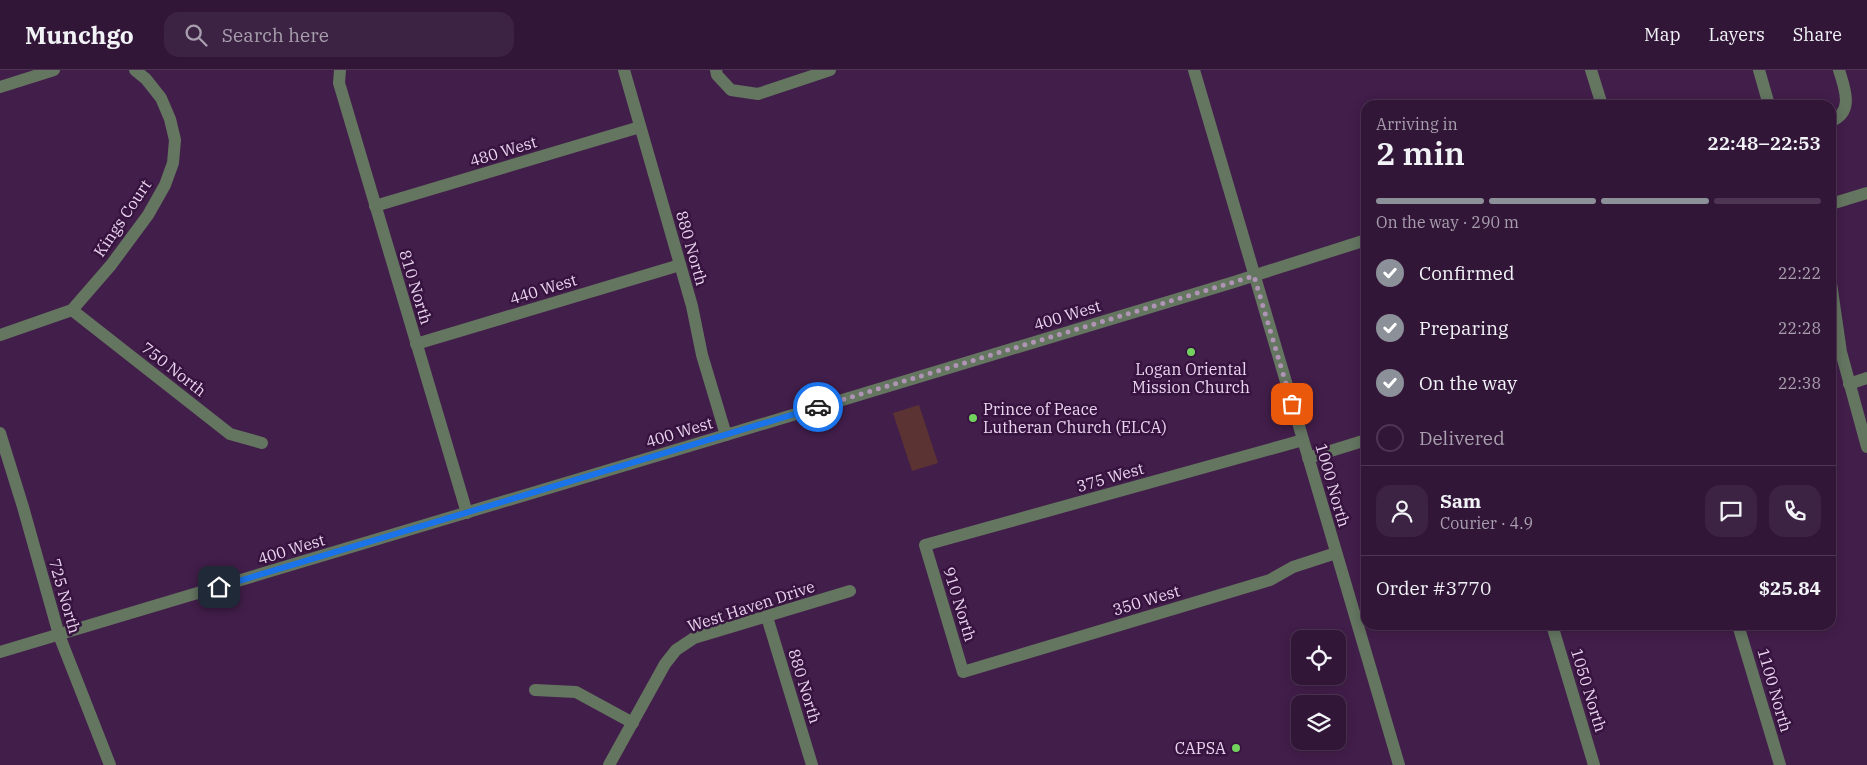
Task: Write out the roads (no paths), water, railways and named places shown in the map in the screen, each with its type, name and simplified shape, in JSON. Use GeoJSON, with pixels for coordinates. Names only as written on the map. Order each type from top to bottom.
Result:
{"type":"FeatureCollection","features":[{"type":"Feature","properties":{"kind":"street"},"geometry":{"type":"LineString","coordinates":[[0,87],[54,70]]}},
{"type":"Feature","properties":{"kind":"street","name":"Kings Court"},"geometry":{"type":"LineString","coordinates":[[0,335],[72,310],[111,265],[148,215],[165,185],[173,163],[175,140],[170,119],[161,98],[146,78],[135,70]]}},
{"type":"Feature","properties":{"kind":"street","name":"810 North"},"geometry":{"type":"LineString","coordinates":[[340,70],[339,83],[466,514]]}},
{"type":"Feature","properties":{"kind":"street","name":"880 North"},"geometry":{"type":"LineString","coordinates":[[624,70],[692,306],[702,355],[726,435]]}},
{"type":"Feature","properties":{"kind":"street"},"geometry":{"type":"LineString","coordinates":[[716,70],[717,75],[731,90],[758,94],[830,70]]}},
{"type":"Feature","properties":{"kind":"street","name":"1000 North"},"geometry":{"type":"LineString","coordinates":[[1194,70],[1399,765]]}},
{"type":"Feature","properties":{"kind":"street"},"geometry":{"type":"LineString","coordinates":[[1591,70],[1600,100]]}},
{"type":"Feature","properties":{"kind":"street"},"geometry":{"type":"LineString","coordinates":[[1759,70],[1768,100]]}},
{"type":"Feature","properties":{"kind":"street"},"geometry":{"type":"LineString","coordinates":[[1836,118],[1845,109],[1847,97],[1839,70]]}},
{"type":"Feature","properties":{"kind":"street","name":"480 West"},"geometry":{"type":"LineString","coordinates":[[375,206],[640,127]]}},
{"type":"Feature","properties":{"kind":"street"},"geometry":{"type":"LineString","coordinates":[[1836,202],[1867,193]]}},
{"type":"Feature","properties":{"kind":"street","name":"400 West"},"geometry":{"type":"LineString","coordinates":[[0,652],[466,514],[1254,276],[1361,242]]}},
{"type":"Feature","properties":{"kind":"street","name":"440 West"},"geometry":{"type":"LineString","coordinates":[[416,344],[680,265]]}},
{"type":"Feature","properties":{"kind":"street","name":"750 North"},"geometry":{"type":"LineString","coordinates":[[72,310],[230,434],[262,443]]}},
{"type":"Feature","properties":{"kind":"street"},"geometry":{"type":"LineString","coordinates":[[1836,318],[1841,352],[1867,447]]}},
{"type":"Feature","properties":{"kind":"street"},"geometry":{"type":"LineString","coordinates":[[1849,384],[1867,378]]}},
{"type":"Feature","properties":{"kind":"street","name":"725 North"},"geometry":{"type":"LineString","coordinates":[[0,433],[59,635],[110,765]]}},
{"type":"Feature","properties":{"kind":"street","name":"375 West"},"geometry":{"type":"LineString","coordinates":[[925,545],[1303,440]]}},
{"type":"Feature","properties":{"kind":"street"},"geometry":{"type":"LineString","coordinates":[[1308,458],[1361,442]]}},
{"type":"Feature","properties":{"kind":"street","name":"910 North"},"geometry":{"type":"LineString","coordinates":[[925,545],[963,672]]}},
{"type":"Feature","properties":{"kind":"street","name":"350 West"},"geometry":{"type":"LineString","coordinates":[[963,672],[1270,580],[1293,567],[1336,553]]}},
{"type":"Feature","properties":{"kind":"street","name":"West Haven Drive"},"geometry":{"type":"LineString","coordinates":[[609,765],[665,664],[676,650],[694,638],[850,591]]}},
{"type":"Feature","properties":{"kind":"street","name":"880 North"},"geometry":{"type":"LineString","coordinates":[[767,617],[812,765]]}},
{"type":"Feature","properties":{"kind":"street","name":"1050 North"},"geometry":{"type":"LineString","coordinates":[[1554,630],[1594,765]]}},
{"type":"Feature","properties":{"kind":"street","name":"1100 North"},"geometry":{"type":"LineString","coordinates":[[1740,630],[1780,765]]}},
{"type":"Feature","properties":{"kind":"street"},"geometry":{"type":"LineString","coordinates":[[535,690],[576,692],[633,723]]}},
{"type":"Feature","properties":{"kind":"place","name":"Logan Oriental Mission Church"},"geometry":{"type":"Point","coordinates":[1191,352]}},
{"type":"Feature","properties":{"kind":"place","name":"Prince of Peace Lutheran Church (ELCA)"},"geometry":{"type":"Point","coordinates":[973,418]}},
{"type":"Feature","properties":{"kind":"place","name":"CAPSA"},"geometry":{"type":"Point","coordinates":[1236,748]}}]}
